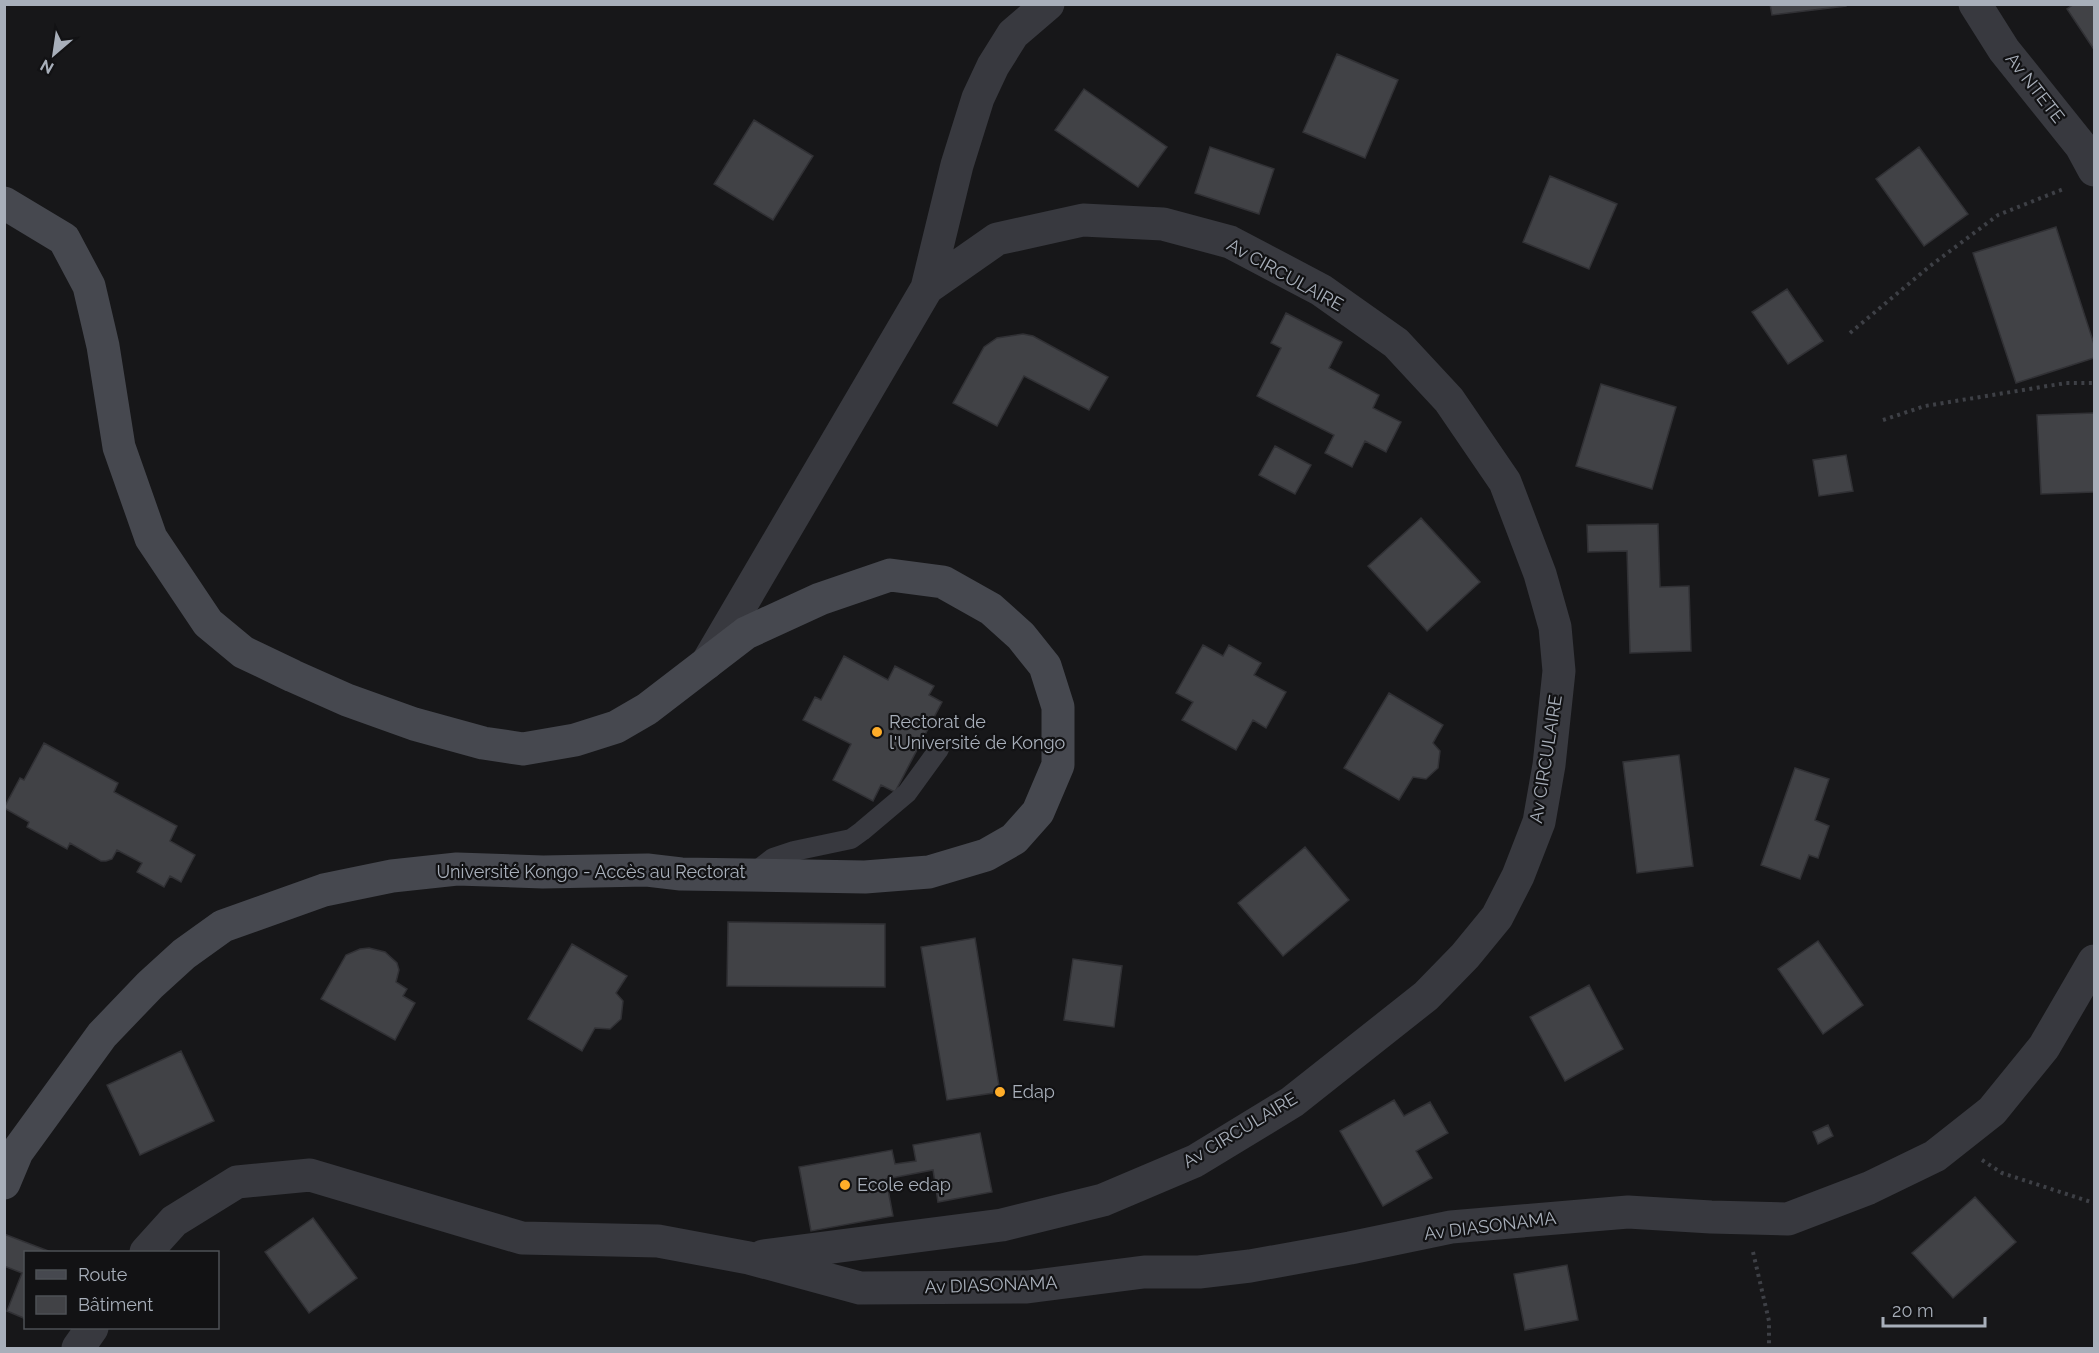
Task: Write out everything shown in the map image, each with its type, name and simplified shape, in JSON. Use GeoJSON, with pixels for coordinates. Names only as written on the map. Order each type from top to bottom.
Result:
{"type":"FeatureCollection","features":[{"type":"Feature","properties":{"kind":"street"},"geometry":{"type":"LineString","coordinates":[[706,665],[927,288],[957,165],[978,98],[993,66],[1013,34],[1048,4]]}},
{"type":"Feature","properties":{"kind":"street","name":"Av NTETE"},"geometry":{"type":"LineString","coordinates":[[1975,4],[2004,50],[2081,146],[2084,178]]}},
{"type":"Feature","properties":{"kind":"street"},"geometry":{"type":"LineString","coordinates":[[4,203],[64,239],[89,286],[103,346],[119,447],[151,538],[208,622],[243,652],[347,700],[414,724],[483,743],[523,749],[574,740],[615,727],[647,709],[746,633],[820,599],[890,575],[943,582],[991,609],[1022,636],[1045,666],[1058,707],[1058,765],[1038,812],[1014,839],[986,855],[929,872],[865,876],[751,875]]}},
{"type":"Feature","properties":{"kind":"street","name":"Av CIRCULAIRE"},"geometry":{"type":"LineString","coordinates":[[749,1258],[1002,1225],[1103,1200],[1195,1161],[1292,1102],[1425,996],[1465,956],[1497,917],[1518,876],[1539,822],[1549,765],[1559,671],[1555,627],[1540,574],[1504,482],[1449,400],[1396,343],[1321,290],[1230,242],[1163,224],[1083,220],[997,239],[927,288]]}},
{"type":"Feature","properties":{"kind":"street","name":"Université Kongo - Accès au Rectorat"},"geometry":{"type":"LineString","coordinates":[[4,1183],[16,1152],[102,1035],[150,985],[184,954],[223,926],[324,890],[392,876],[458,869],[543,872],[647,870],[681,874],[751,875]]}},
{"type":"Feature","properties":{"kind":"street","name":"Av DIASONAMA"},"geometry":{"type":"LineString","coordinates":[[749,1258],[860,1288],[1027,1287],[1144,1272],[1199,1272],[1250,1266],[1451,1227],[1628,1212],[1788,1219],[1869,1188],[1935,1156],[1992,1111],[2044,1047],[2094,961]]}},
{"type":"Feature","properties":{"kind":"street"},"geometry":{"type":"LineString","coordinates":[[147,1251],[174,1221],[237,1182],[310,1175],[522,1238],[658,1241],[749,1258]]}},
{"type":"Feature","properties":{"kind":"street"},"geometry":{"type":"LineString","coordinates":[[78,1348],[91,1329]]}},
{"type":"Feature","properties":{"kind":"lane","name":"Université Kongo - Accès au Rectorat"},"geometry":{"type":"LineString","coordinates":[[751,875],[773,858],[794,851],[851,839],[907,793],[939,749]]}},
{"type":"Feature","properties":{"kind":"path"},"geometry":{"type":"LineString","coordinates":[[1850,333],[1930,266],[1998,214],[2084,178]]}},
{"type":"Feature","properties":{"kind":"path"},"geometry":{"type":"LineString","coordinates":[[1883,420],[1925,406],[2066,383],[2094,383]]}},
{"type":"Feature","properties":{"kind":"path"},"geometry":{"type":"LineString","coordinates":[[1953,1142],[2002,1173],[2094,1203]]}},
{"type":"Feature","properties":{"kind":"path"},"geometry":{"type":"LineString","coordinates":[[1743,1218],[1769,1321],[1769,1348]]}},
{"type":"Feature","properties":{"kind":"building"},"geometry":{"type":"Polygon","coordinates":[[[1770,4],[1846,4],[1846,6],[1772,15],[1770,4]]]}},
{"type":"Feature","properties":{"kind":"building"},"geometry":{"type":"Polygon","coordinates":[[[2074,4],[2094,4],[2093,48],[2067,9],[2074,4]]]}},
{"type":"Feature","properties":{"kind":"building"},"geometry":{"type":"Polygon","coordinates":[[[1337,54],[1398,80],[1365,158],[1303,132],[1337,54]]]}},
{"type":"Feature","properties":{"kind":"building"},"geometry":{"type":"Polygon","coordinates":[[[1084,89],[1167,147],[1138,187],[1055,130],[1084,89]]]}},
{"type":"Feature","properties":{"kind":"building"},"geometry":{"type":"Polygon","coordinates":[[[754,120],[813,156],[773,220],[714,184],[754,120]]]}},
{"type":"Feature","properties":{"kind":"building"},"geometry":{"type":"Polygon","coordinates":[[[1210,147],[1274,169],[1259,214],[1195,193],[1210,147]]]}},
{"type":"Feature","properties":{"kind":"building"},"geometry":{"type":"Polygon","coordinates":[[[1919,147],[1968,214],[1924,246],[1876,179],[1919,147]]]}},
{"type":"Feature","properties":{"kind":"building"},"geometry":{"type":"Polygon","coordinates":[[[1550,176],[1617,204],[1589,269],[1523,242],[1550,176]]]}},
{"type":"Feature","properties":{"kind":"building"},"geometry":{"type":"Polygon","coordinates":[[[2056,227],[2094,344],[2094,358],[2016,383],[1973,253],[2056,227]]]}},
{"type":"Feature","properties":{"kind":"building"},"geometry":{"type":"Polygon","coordinates":[[[1787,289],[1823,341],[1788,364],[1752,312],[1787,289]]]}},
{"type":"Feature","properties":{"kind":"building"},"geometry":{"type":"Polygon","coordinates":[[[1286,313],[1342,342],[1329,368],[1379,395],[1373,408],[1401,422],[1386,452],[1365,441],[1352,467],[1325,453],[1334,435],[1257,396],[1281,348],[1271,343],[1286,313]]]}},
{"type":"Feature","properties":{"kind":"building"},"geometry":{"type":"Polygon","coordinates":[[[1023,334],[1033,336],[1108,377],[1089,410],[1024,376],[997,426],[953,403],[984,347],[997,338],[1023,334]]]}},
{"type":"Feature","properties":{"kind":"building"},"geometry":{"type":"Polygon","coordinates":[[[1601,384],[1676,407],[1652,489],[1576,466],[1601,384]]]}},
{"type":"Feature","properties":{"kind":"building"},"geometry":{"type":"Polygon","coordinates":[[[2094,413],[2094,492],[2041,494],[2037,415],[2094,413]]]}},
{"type":"Feature","properties":{"kind":"building"},"geometry":{"type":"Polygon","coordinates":[[[1275,446],[1311,465],[1295,494],[1259,475],[1275,446]]]}},
{"type":"Feature","properties":{"kind":"building"},"geometry":{"type":"Polygon","coordinates":[[[1846,455],[1853,491],[1819,496],[1813,460],[1846,455]]]}},
{"type":"Feature","properties":{"kind":"building"},"geometry":{"type":"Polygon","coordinates":[[[1421,518],[1480,582],[1427,631],[1368,566],[1421,518]]]}},
{"type":"Feature","properties":{"kind":"building"},"geometry":{"type":"Polygon","coordinates":[[[1658,524],[1660,587],[1689,586],[1691,651],[1630,653],[1627,551],[1588,552],[1587,525],[1658,524]]]}},
{"type":"Feature","properties":{"kind":"building"},"geometry":{"type":"Polygon","coordinates":[[[1203,645],[1223,656],[1229,645],[1261,663],[1254,675],[1286,692],[1266,728],[1253,720],[1236,750],[1182,720],[1193,702],[1176,693],[1203,645]]]}},
{"type":"Feature","properties":{"kind":"building","name":"Rectorat de l'Université de Kongo"},"geometry":{"type":"Polygon","coordinates":[[[844,656],[888,680],[895,666],[934,686],[929,695],[942,702],[895,792],[881,785],[873,801],[833,780],[851,744],[803,720],[815,697],[821,700],[844,656]]]}},
{"type":"Feature","properties":{"kind":"building"},"geometry":{"type":"Polygon","coordinates":[[[1389,693],[1443,725],[1433,743],[1440,751],[1438,768],[1426,779],[1413,777],[1399,800],[1344,768],[1389,693]]]}},
{"type":"Feature","properties":{"kind":"building"},"geometry":{"type":"Polygon","coordinates":[[[44,743],[118,783],[114,792],[177,826],[170,841],[195,855],[181,882],[170,876],[164,887],[137,872],[142,863],[117,850],[112,859],[101,861],[70,843],[67,849],[27,827],[29,822],[4,808],[20,778],[24,780],[44,743]]]}},
{"type":"Feature","properties":{"kind":"building"},"geometry":{"type":"Polygon","coordinates":[[[1679,755],[1693,866],[1637,873],[1623,762],[1679,755]]]}},
{"type":"Feature","properties":{"kind":"building"},"geometry":{"type":"Polygon","coordinates":[[[1795,768],[1829,779],[1815,820],[1829,826],[1818,858],[1809,855],[1800,879],[1761,865],[1795,768]]]}},
{"type":"Feature","properties":{"kind":"building"},"geometry":{"type":"Polygon","coordinates":[[[1305,847],[1349,900],[1283,956],[1238,903],[1305,847]]]}},
{"type":"Feature","properties":{"kind":"building"},"geometry":{"type":"Polygon","coordinates":[[[728,922],[885,924],[885,987],[727,986],[728,922]]]}},
{"type":"Feature","properties":{"kind":"building"},"geometry":{"type":"Polygon","coordinates":[[[975,938],[1000,1092],[947,1100],[921,947],[975,938]]]}},
{"type":"Feature","properties":{"kind":"building"},"geometry":{"type":"Polygon","coordinates":[[[1818,941],[1863,1005],[1823,1034],[1778,969],[1818,941]]]}},
{"type":"Feature","properties":{"kind":"building"},"geometry":{"type":"Polygon","coordinates":[[[572,944],[627,976],[616,993],[623,1001],[621,1019],[610,1029],[595,1028],[582,1051],[528,1019],[572,944]]]}},
{"type":"Feature","properties":{"kind":"building"},"geometry":{"type":"Polygon","coordinates":[[[369,948],[385,952],[397,963],[399,970],[396,982],[407,989],[403,996],[415,1003],[395,1040],[321,999],[346,955],[369,948]]]}},
{"type":"Feature","properties":{"kind":"building"},"geometry":{"type":"Polygon","coordinates":[[[1073,959],[1122,966],[1114,1027],[1064,1020],[1073,959]]]}},
{"type":"Feature","properties":{"kind":"building"},"geometry":{"type":"Polygon","coordinates":[[[1589,985],[1623,1049],[1565,1081],[1530,1017],[1589,985]]]}},
{"type":"Feature","properties":{"kind":"building"},"geometry":{"type":"Polygon","coordinates":[[[181,1051],[214,1121],[140,1155],[107,1085],[181,1051]]]}},
{"type":"Feature","properties":{"kind":"building"},"geometry":{"type":"Polygon","coordinates":[[[1394,1100],[1404,1116],[1430,1102],[1448,1133],[1416,1151],[1432,1178],[1383,1206],[1340,1131],[1394,1100]]]}},
{"type":"Feature","properties":{"kind":"building"},"geometry":{"type":"Polygon","coordinates":[[[1828,1125],[1833,1136],[1818,1144],[1813,1132],[1828,1125]]]}},
{"type":"Feature","properties":{"kind":"building","name":"Ecole edap"},"geometry":{"type":"Polygon","coordinates":[[[980,1133],[992,1192],[938,1202],[933,1170],[886,1179],[893,1216],[811,1231],[799,1167],[892,1150],[895,1164],[916,1161],[913,1145],[980,1133]]]}},
{"type":"Feature","properties":{"kind":"building"},"geometry":{"type":"Polygon","coordinates":[[[1975,1197],[2016,1242],[1953,1298],[1912,1253],[1975,1197]]]}},
{"type":"Feature","properties":{"kind":"building"},"geometry":{"type":"Polygon","coordinates":[[[313,1218],[357,1278],[309,1313],[265,1252],[313,1218]]]}},
{"type":"Feature","properties":{"kind":"building"},"geometry":{"type":"Polygon","coordinates":[[[4,1234],[48,1251],[24,1251],[24,1318],[7,1311],[22,1273],[4,1266],[4,1234]]]}},
{"type":"Feature","properties":{"kind":"building"},"geometry":{"type":"Polygon","coordinates":[[[1567,1265],[1578,1320],[1525,1330],[1514,1274],[1567,1265]]]}},
{"type":"Feature","properties":{"kind":"place","name":"Rectorat de l'Université de Kongo"},"geometry":{"type":"Point","coordinates":[877,732]}},
{"type":"Feature","properties":{"kind":"place","name":"Edap"},"geometry":{"type":"Point","coordinates":[1000,1092]}},
{"type":"Feature","properties":{"kind":"place","name":"Ecole edap"},"geometry":{"type":"Point","coordinates":[845,1185]}}]}
